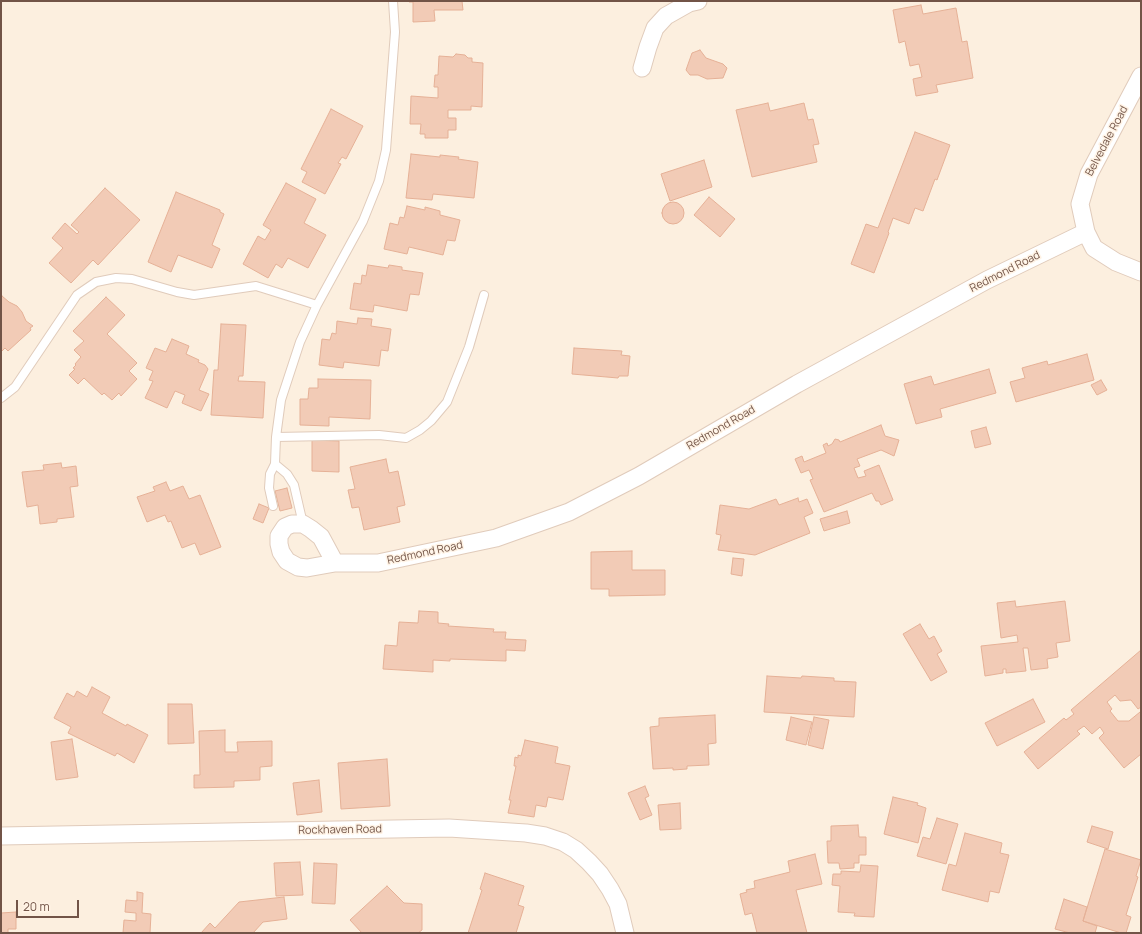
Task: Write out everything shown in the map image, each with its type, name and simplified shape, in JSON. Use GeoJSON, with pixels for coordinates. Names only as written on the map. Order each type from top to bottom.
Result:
{"type":"FeatureCollection","features":[{"type":"Feature","properties":{"kind":"street"},"geometry":{"type":"LineString","coordinates":[[642,68],[648,47],[656,28],[666,16],[689,3],[698,1]]}},
{"type":"Feature","properties":{"kind":"street","name":"Belvedale Road"},"geometry":{"type":"LineString","coordinates":[[1141,76],[1088,174],[1080,204],[1086,232],[1094,248],[1116,262],[1141,272]]}},
{"type":"Feature","properties":{"kind":"street","name":"Redmond Road"},"geometry":{"type":"LineString","coordinates":[[303,524],[292,524],[285,527],[279,536],[279,544],[281,552],[287,561],[298,567],[307,568],[335,563],[378,563],[431,552],[496,538],[569,512],[639,476],[797,384],[987,280],[1086,232]]}},
{"type":"Feature","properties":{"kind":"street"},"geometry":{"type":"LineString","coordinates":[[303,524],[311,528],[321,538],[335,563]]}},
{"type":"Feature","properties":{"kind":"street","name":"Rockhaven Road"},"geometry":{"type":"LineString","coordinates":[[1,836],[449,828],[526,833],[545,836],[563,842],[576,850],[589,862],[600,874],[618,904],[625,933]]}},
{"type":"Feature","properties":{"kind":"lane"},"geometry":{"type":"LineString","coordinates":[[273,506],[269,488],[270,474],[275,464],[276,437],[281,400],[300,342],[317,305],[363,221],[378,181],[386,150],[395,32],[393,1]]}},
{"type":"Feature","properties":{"kind":"lane"},"geometry":{"type":"LineString","coordinates":[[1,398],[15,387],[77,295],[96,282],[116,278],[132,279],[177,292],[194,295],[256,286],[317,305]]}},
{"type":"Feature","properties":{"kind":"lane"},"geometry":{"type":"LineString","coordinates":[[276,437],[379,435],[406,438],[420,430],[431,421],[448,402],[469,347],[484,295]]}},
{"type":"Feature","properties":{"kind":"lane"},"geometry":{"type":"LineString","coordinates":[[275,464],[287,474],[294,485],[303,524]]}},
{"type":"Feature","properties":{"kind":"building"},"geometry":{"type":"Polygon","coordinates":[[[409,1],[462,1],[463,10],[434,10],[435,21],[413,22],[413,2],[409,1]]]}},
{"type":"Feature","properties":{"kind":"building"},"geometry":{"type":"Polygon","coordinates":[[[921,5],[923,14],[956,8],[962,42],[967,41],[973,78],[936,85],[938,92],[916,96],[913,79],[922,77],[919,64],[910,66],[905,41],[899,43],[893,10],[921,5]]]}},
{"type":"Feature","properties":{"kind":"building"},"geometry":{"type":"Polygon","coordinates":[[[700,50],[706,58],[723,64],[727,68],[723,78],[707,79],[698,75],[690,75],[686,70],[692,53],[700,50]]]}},
{"type":"Feature","properties":{"kind":"building"},"geometry":{"type":"Polygon","coordinates":[[[456,54],[465,55],[468,58],[472,58],[472,62],[483,63],[482,107],[471,106],[471,110],[448,110],[448,118],[456,118],[456,130],[448,130],[448,138],[425,138],[425,134],[420,134],[421,124],[410,124],[411,96],[438,98],[438,87],[434,87],[435,75],[438,75],[439,56],[453,57],[456,54]]]}},
{"type":"Feature","properties":{"kind":"building"},"geometry":{"type":"Polygon","coordinates":[[[768,103],[770,111],[804,103],[808,120],[813,119],[819,144],[813,145],[817,162],[752,177],[736,110],[768,103]]]}},
{"type":"Feature","properties":{"kind":"building"},"geometry":{"type":"Polygon","coordinates":[[[331,109],[363,126],[346,159],[342,157],[338,163],[341,164],[325,194],[302,182],[307,172],[301,169],[331,109]]]}},
{"type":"Feature","properties":{"kind":"building"},"geometry":{"type":"Polygon","coordinates":[[[915,132],[950,145],[937,180],[935,179],[923,211],[915,208],[909,224],[893,218],[874,273],[851,264],[866,224],[878,228],[915,132]]]}},
{"type":"Feature","properties":{"kind":"building"},"geometry":{"type":"Polygon","coordinates":[[[411,154],[459,157],[458,159],[478,162],[474,198],[433,194],[432,200],[406,198],[411,154]]]}},
{"type":"Feature","properties":{"kind":"building"},"geometry":{"type":"Polygon","coordinates":[[[704,160],[712,187],[670,201],[661,174],[704,160]]]}},
{"type":"Feature","properties":{"kind":"building"},"geometry":{"type":"Polygon","coordinates":[[[286,183],[316,199],[304,223],[326,235],[308,268],[288,258],[282,268],[276,264],[268,278],[243,264],[258,236],[265,240],[271,230],[263,225],[286,183]]]}},
{"type":"Feature","properties":{"kind":"building"},"geometry":{"type":"Polygon","coordinates":[[[105,188],[140,220],[98,265],[93,260],[71,283],[49,263],[63,248],[52,238],[65,223],[77,234],[79,232],[71,225],[105,188]]]}},
{"type":"Feature","properties":{"kind":"building"},"geometry":{"type":"Polygon","coordinates":[[[176,192],[220,210],[220,212],[224,214],[212,245],[220,249],[212,268],[178,255],[171,272],[148,262],[176,192]]]}},
{"type":"Feature","properties":{"kind":"building"},"geometry":{"type":"Polygon","coordinates":[[[709,197],[735,219],[720,237],[694,215],[709,197]]]}},
{"type":"Feature","properties":{"kind":"building"},"geometry":{"type":"Polygon","coordinates":[[[673,202],[681,205],[684,213],[681,221],[673,224],[665,221],[662,213],[665,205],[673,202]]]}},
{"type":"Feature","properties":{"kind":"building"},"geometry":{"type":"Polygon","coordinates":[[[407,206],[425,210],[425,207],[440,211],[440,215],[460,220],[455,241],[447,240],[443,255],[409,247],[407,254],[384,249],[390,223],[398,225],[400,217],[404,218],[407,206]]]}},
{"type":"Feature","properties":{"kind":"building"},"geometry":{"type":"Polygon","coordinates":[[[368,265],[388,268],[389,265],[402,267],[402,270],[423,273],[419,295],[410,294],[407,311],[374,305],[373,312],[350,309],[354,283],[361,284],[362,275],[366,276],[368,265]]]}},
{"type":"Feature","properties":{"kind":"building"},"geometry":{"type":"Polygon","coordinates":[[[2,296],[17,306],[22,312],[26,321],[33,326],[30,328],[31,330],[8,351],[5,348],[1,352],[1,297],[2,296]]]}},
{"type":"Feature","properties":{"kind":"building"},"geometry":{"type":"Polygon","coordinates":[[[106,297],[125,315],[107,334],[137,363],[129,371],[137,379],[121,396],[119,393],[112,400],[104,393],[102,395],[84,378],[78,384],[69,375],[75,369],[73,368],[76,365],[75,364],[81,357],[74,350],[84,341],[73,331],[106,297]]]}},
{"type":"Feature","properties":{"kind":"building"},"geometry":{"type":"Polygon","coordinates":[[[358,318],[372,319],[371,326],[391,329],[388,351],[381,350],[379,366],[344,362],[343,368],[319,365],[322,339],[330,340],[332,333],[336,334],[337,321],[357,324],[358,318]]]}},
{"type":"Feature","properties":{"kind":"building"},"geometry":{"type":"Polygon","coordinates":[[[221,324],[246,325],[243,376],[239,376],[238,381],[265,382],[263,418],[211,415],[214,370],[218,370],[221,324]]]}},
{"type":"Feature","properties":{"kind":"building"},"geometry":{"type":"Polygon","coordinates":[[[172,339],[189,346],[186,354],[199,360],[198,362],[205,365],[208,369],[199,390],[209,394],[201,411],[182,403],[185,395],[175,391],[167,408],[145,398],[153,381],[149,380],[153,371],[146,368],[155,348],[166,352],[172,339]]]}},
{"type":"Feature","properties":{"kind":"building"},"geometry":{"type":"Polygon","coordinates":[[[574,348],[622,351],[621,355],[630,356],[628,376],[619,376],[618,378],[572,374],[574,348]]]}},
{"type":"Feature","properties":{"kind":"building"},"geometry":{"type":"Polygon","coordinates":[[[1087,354],[1094,380],[1016,402],[1010,382],[1025,378],[1022,368],[1047,361],[1048,365],[1087,354]]]}},
{"type":"Feature","properties":{"kind":"building"},"geometry":{"type":"Polygon","coordinates":[[[989,369],[996,393],[940,409],[942,417],[916,424],[904,384],[931,376],[934,385],[989,369]]]}},
{"type":"Feature","properties":{"kind":"building"},"geometry":{"type":"Polygon","coordinates":[[[318,379],[371,380],[370,419],[329,417],[329,426],[300,425],[300,399],[308,399],[309,388],[318,388],[318,379]]]}},
{"type":"Feature","properties":{"kind":"building"},"geometry":{"type":"Polygon","coordinates":[[[1101,380],[1107,390],[1097,395],[1091,385],[1101,380]]]}},
{"type":"Feature","properties":{"kind":"building"},"geometry":{"type":"Polygon","coordinates":[[[881,425],[885,436],[899,440],[894,456],[881,450],[857,459],[860,466],[854,468],[858,478],[866,476],[864,471],[879,465],[893,500],[881,505],[879,501],[876,501],[872,493],[824,512],[810,480],[813,479],[809,470],[801,473],[795,459],[802,456],[804,462],[826,453],[823,445],[827,443],[828,446],[832,444],[835,439],[839,440],[840,442],[881,425]]]}},
{"type":"Feature","properties":{"kind":"building"},"geometry":{"type":"Polygon","coordinates":[[[986,427],[991,444],[975,448],[971,431],[986,427]]]}},
{"type":"Feature","properties":{"kind":"building"},"geometry":{"type":"Polygon","coordinates":[[[312,440],[339,441],[339,472],[312,471],[312,440]]]}},
{"type":"Feature","properties":{"kind":"building"},"geometry":{"type":"Polygon","coordinates":[[[386,459],[389,473],[398,471],[405,505],[397,507],[400,522],[364,530],[359,507],[352,508],[348,490],[355,489],[350,467],[386,459]]]}},
{"type":"Feature","properties":{"kind":"building"},"geometry":{"type":"Polygon","coordinates":[[[61,463],[62,468],[76,466],[78,486],[70,487],[74,517],[57,519],[57,522],[40,524],[38,505],[27,507],[22,472],[44,470],[43,465],[61,463]]]}},
{"type":"Feature","properties":{"kind":"building"},"geometry":{"type":"Polygon","coordinates":[[[166,482],[170,491],[183,486],[189,499],[200,495],[221,547],[200,555],[195,543],[182,548],[171,521],[168,522],[165,515],[147,522],[137,497],[155,491],[153,487],[166,482]]]}},
{"type":"Feature","properties":{"kind":"building"},"geometry":{"type":"Polygon","coordinates":[[[287,488],[292,508],[280,511],[275,491],[287,488]]]}},
{"type":"Feature","properties":{"kind":"building"},"geometry":{"type":"Polygon","coordinates":[[[798,498],[799,502],[807,499],[813,513],[804,517],[810,533],[755,555],[718,550],[721,535],[716,534],[720,505],[749,509],[776,499],[779,505],[798,498]]]}},
{"type":"Feature","properties":{"kind":"building"},"geometry":{"type":"Polygon","coordinates":[[[259,504],[269,508],[263,523],[253,519],[259,504]]]}},
{"type":"Feature","properties":{"kind":"building"},"geometry":{"type":"Polygon","coordinates":[[[847,511],[850,523],[824,531],[820,519],[847,511]]]}},
{"type":"Feature","properties":{"kind":"building"},"geometry":{"type":"Polygon","coordinates":[[[632,551],[632,570],[665,570],[665,595],[609,596],[609,589],[591,589],[591,552],[632,551]]]}},
{"type":"Feature","properties":{"kind":"building"},"geometry":{"type":"Polygon","coordinates":[[[733,558],[744,559],[742,576],[731,574],[733,558]]]}},
{"type":"Feature","properties":{"kind":"building"},"geometry":{"type":"Polygon","coordinates":[[[1015,601],[1016,607],[1065,601],[1070,641],[1056,643],[1058,657],[1047,659],[1048,668],[1031,670],[1028,648],[1023,648],[1026,671],[1006,673],[1006,669],[1003,669],[1003,673],[985,676],[981,646],[1018,642],[1017,635],[1001,638],[997,603],[1015,601]]]}},
{"type":"Feature","properties":{"kind":"building"},"geometry":{"type":"Polygon","coordinates":[[[419,611],[438,612],[438,623],[449,624],[448,626],[494,629],[493,632],[506,632],[505,639],[526,640],[525,651],[506,650],[506,661],[450,659],[450,661],[433,660],[433,672],[383,669],[385,645],[397,646],[399,622],[418,623],[419,611]]]}},
{"type":"Feature","properties":{"kind":"building"},"geometry":{"type":"Polygon","coordinates":[[[920,624],[929,639],[934,636],[942,651],[937,654],[947,672],[931,681],[903,634],[920,624]]]}},
{"type":"Feature","properties":{"kind":"building"},"geometry":{"type":"Polygon","coordinates":[[[1141,650],[1141,707],[1138,709],[1131,700],[1120,701],[1115,695],[1107,702],[1112,709],[1110,711],[1118,721],[1129,721],[1140,712],[1141,754],[1124,768],[1099,738],[1104,733],[1100,727],[1092,734],[1084,726],[1077,731],[1080,734],[1038,769],[1024,752],[1064,718],[1066,720],[1074,714],[1071,710],[1141,650]]]}},
{"type":"Feature","properties":{"kind":"building"},"geometry":{"type":"Polygon","coordinates":[[[767,676],[834,678],[834,681],[856,682],[854,717],[764,712],[767,676]]]}},
{"type":"Feature","properties":{"kind":"building"},"geometry":{"type":"Polygon","coordinates":[[[92,687],[110,697],[102,713],[126,726],[127,724],[148,735],[134,763],[117,753],[115,756],[68,733],[71,727],[54,718],[67,693],[74,697],[77,691],[87,697],[92,687]]]}},
{"type":"Feature","properties":{"kind":"building"},"geometry":{"type":"Polygon","coordinates":[[[1033,699],[1045,722],[997,746],[985,723],[1033,699]]]}},
{"type":"Feature","properties":{"kind":"building"},"geometry":{"type":"Polygon","coordinates":[[[168,704],[192,704],[194,743],[168,744],[168,704]]]}},
{"type":"Feature","properties":{"kind":"building"},"geometry":{"type":"Polygon","coordinates":[[[715,715],[716,743],[708,744],[709,765],[687,766],[687,769],[673,770],[673,768],[653,769],[650,727],[659,726],[659,718],[715,715]]]}},
{"type":"Feature","properties":{"kind":"building"},"geometry":{"type":"Polygon","coordinates":[[[791,717],[812,722],[806,745],[786,740],[791,717]]]}},
{"type":"Feature","properties":{"kind":"building"},"geometry":{"type":"Polygon","coordinates":[[[814,717],[829,720],[823,749],[808,745],[814,717]]]}},
{"type":"Feature","properties":{"kind":"building"},"geometry":{"type":"Polygon","coordinates":[[[225,730],[225,752],[238,752],[237,742],[272,741],[272,766],[260,767],[260,780],[234,781],[234,787],[194,788],[194,775],[200,775],[199,731],[225,730]]]}},
{"type":"Feature","properties":{"kind":"building"},"geometry":{"type":"Polygon","coordinates":[[[72,739],[78,777],[56,780],[51,742],[72,739]]]}},
{"type":"Feature","properties":{"kind":"building"},"geometry":{"type":"Polygon","coordinates":[[[525,740],[558,747],[555,763],[570,766],[563,800],[548,797],[546,807],[536,805],[534,817],[508,813],[516,766],[514,766],[515,757],[518,758],[518,755],[521,756],[525,740]]]}},
{"type":"Feature","properties":{"kind":"building"},"geometry":{"type":"Polygon","coordinates":[[[387,759],[390,806],[341,809],[338,763],[387,759]]]}},
{"type":"Feature","properties":{"kind":"building"},"geometry":{"type":"Polygon","coordinates":[[[319,780],[322,812],[297,815],[293,783],[319,780]]]}},
{"type":"Feature","properties":{"kind":"building"},"geometry":{"type":"Polygon","coordinates":[[[645,786],[649,796],[645,798],[652,815],[640,820],[628,793],[645,786]]]}},
{"type":"Feature","properties":{"kind":"building"},"geometry":{"type":"Polygon","coordinates":[[[893,797],[918,803],[917,805],[926,808],[918,843],[884,834],[893,797]]]}},
{"type":"Feature","properties":{"kind":"building"},"geometry":{"type":"Polygon","coordinates":[[[680,803],[681,829],[660,830],[658,805],[680,803]]]}},
{"type":"Feature","properties":{"kind":"building"},"geometry":{"type":"Polygon","coordinates":[[[937,818],[958,824],[946,864],[917,856],[923,837],[930,839],[937,818]]]}},
{"type":"Feature","properties":{"kind":"building"},"geometry":{"type":"Polygon","coordinates":[[[858,825],[859,837],[866,837],[866,855],[859,855],[859,863],[854,863],[854,868],[840,869],[839,863],[828,863],[827,841],[831,841],[831,826],[858,825]]]}},
{"type":"Feature","properties":{"kind":"building"},"geometry":{"type":"Polygon","coordinates":[[[1092,826],[1113,832],[1108,849],[1087,842],[1092,826]]]}},
{"type":"Feature","properties":{"kind":"building"},"geometry":{"type":"Polygon","coordinates":[[[965,833],[1002,843],[1000,853],[1009,855],[999,893],[990,891],[988,902],[942,890],[949,864],[956,866],[965,833]]]}},
{"type":"Feature","properties":{"kind":"building"},"geometry":{"type":"Polygon","coordinates":[[[1105,849],[1141,860],[1136,876],[1138,877],[1126,915],[1131,917],[1126,933],[1121,933],[1083,921],[1105,849]]]}},
{"type":"Feature","properties":{"kind":"building"},"geometry":{"type":"Polygon","coordinates":[[[815,854],[822,884],[796,890],[807,933],[757,933],[752,913],[745,915],[740,894],[747,892],[746,890],[755,888],[754,881],[790,872],[788,861],[815,854]]]}},
{"type":"Feature","properties":{"kind":"building"},"geometry":{"type":"Polygon","coordinates":[[[300,862],[303,895],[276,896],[274,863],[300,862]]]}},
{"type":"Feature","properties":{"kind":"building"},"geometry":{"type":"Polygon","coordinates":[[[314,863],[337,864],[335,904],[312,903],[314,863]]]}},
{"type":"Feature","properties":{"kind":"building"},"geometry":{"type":"Polygon","coordinates":[[[861,865],[878,866],[874,917],[854,916],[855,913],[838,912],[840,886],[832,885],[833,874],[841,874],[841,871],[860,872],[861,865]]]}},
{"type":"Feature","properties":{"kind":"building"},"geometry":{"type":"Polygon","coordinates":[[[485,873],[524,886],[518,905],[524,907],[516,933],[468,933],[482,890],[480,889],[485,873]]]}},
{"type":"Feature","properties":{"kind":"building"},"geometry":{"type":"Polygon","coordinates":[[[387,886],[404,903],[422,904],[422,930],[418,933],[362,933],[350,920],[387,886]]]}},
{"type":"Feature","properties":{"kind":"building"},"geometry":{"type":"Polygon","coordinates":[[[137,892],[143,893],[142,913],[151,914],[150,933],[123,933],[124,920],[136,921],[136,913],[125,912],[126,900],[137,901],[137,892]]]}},
{"type":"Feature","properties":{"kind":"building"},"geometry":{"type":"Polygon","coordinates":[[[284,897],[287,919],[263,922],[253,933],[201,933],[210,923],[215,928],[239,902],[284,897]]]}},
{"type":"Feature","properties":{"kind":"building"},"geometry":{"type":"Polygon","coordinates":[[[1064,899],[1087,907],[1083,921],[1097,926],[1095,933],[1070,933],[1055,929],[1064,899]]]}},
{"type":"Feature","properties":{"kind":"building"},"geometry":{"type":"Polygon","coordinates":[[[16,912],[16,929],[8,929],[8,933],[1,933],[1,913],[16,912]]]}}]}
